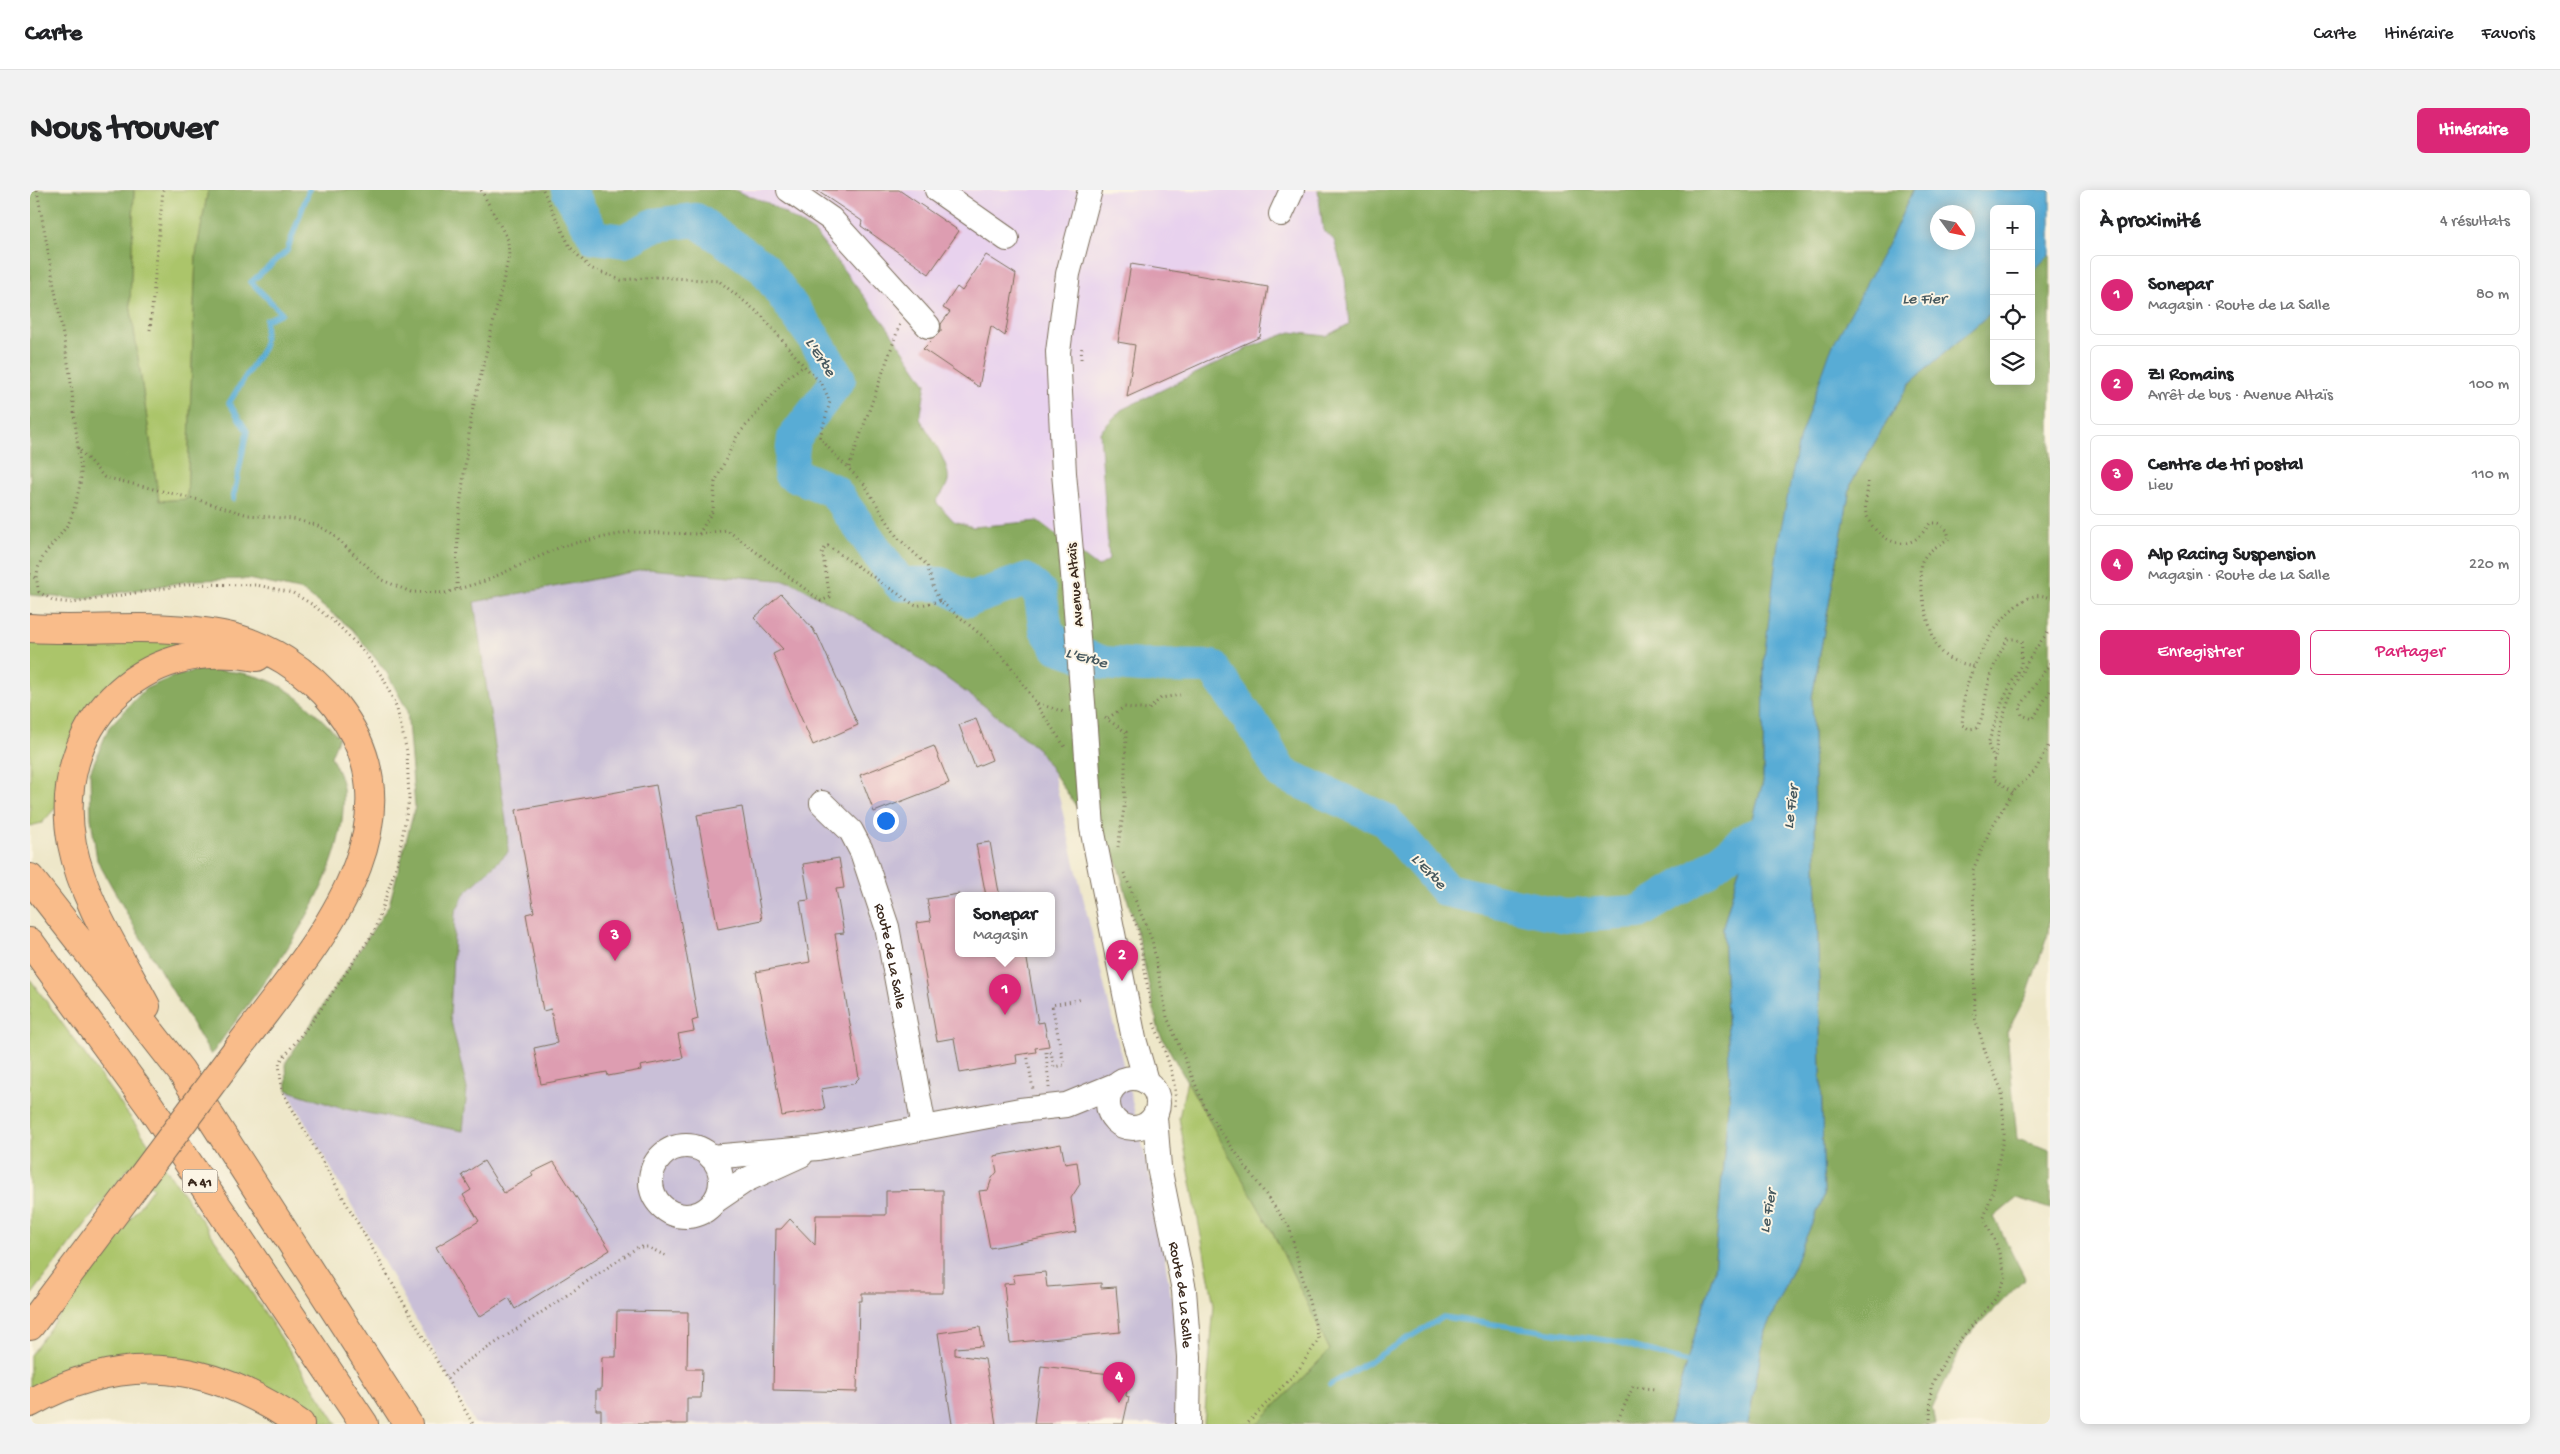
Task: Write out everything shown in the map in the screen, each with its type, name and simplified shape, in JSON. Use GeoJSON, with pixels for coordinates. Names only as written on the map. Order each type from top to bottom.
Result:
{"type":"FeatureCollection","features":[{"type":"Feature","properties":{"kind":"highway"},"geometry":{"type":"LineString","coordinates":[[30,628],[153,628],[204,631],[254,644],[299,672],[329,697],[356,737],[368,778],[370,807],[368,834],[356,873],[318,939],[30,1326]]}},
{"type":"Feature","properties":{"kind":"highway"},"geometry":{"type":"LineString","coordinates":[[299,672],[273,661],[234,654],[192,656],[164,664],[137,677],[117,692],[94,719],[76,758],[70,784],[68,808],[72,844],[79,871],[98,914],[181,1071],[408,1424]]}},
{"type":"Feature","properties":{"kind":"highway"},"geometry":{"type":"LineString","coordinates":[[30,878],[181,1071]]}},
{"type":"Feature","properties":{"kind":"highway","name":"A 41"},"geometry":{"type":"LineString","coordinates":[[30,942],[150,1106],[364,1424]]}},
{"type":"Feature","properties":{"kind":"highway"},"geometry":{"type":"LineString","coordinates":[[30,1403],[67,1384],[101,1374],[136,1369],[165,1369],[192,1373],[229,1384],[256,1396],[300,1424]]}},
{"type":"Feature","properties":{"kind":"street"},"geometry":{"type":"LineString","coordinates":[[789,190],[831,219],[928,326]]}},
{"type":"Feature","properties":{"kind":"street"},"geometry":{"type":"LineString","coordinates":[[937,190],[1008,238]]}},
{"type":"Feature","properties":{"kind":"street","name":"Avenue Altaïs"},"geometry":{"type":"LineString","coordinates":[[1090,190],[1068,274],[1058,352],[1064,472],[1074,586],[1077,721],[1092,828],[1134,1039],[1146,1081]]}},
{"type":"Feature","properties":{"kind":"street"},"geometry":{"type":"LineString","coordinates":[[1281,214],[1292,190]]}},
{"type":"Feature","properties":{"kind":"street","name":"Route de La Salle"},"geometry":{"type":"LineString","coordinates":[[822,803],[850,831],[862,852],[887,927],[924,1126]]}},
{"type":"Feature","properties":{"kind":"street","name":"Avenue Altaïs"},"geometry":{"type":"LineString","coordinates":[[1118,1083],[1134,1039]]}},
{"type":"Feature","properties":{"kind":"street"},"geometry":{"type":"LineString","coordinates":[[711,1157],[818,1148],[924,1126],[1051,1106],[1136,1078],[1146,1081],[1154,1088],[1158,1097],[1155,1117],[1140,1128],[1124,1126],[1051,1106]]}},
{"type":"Feature","properties":{"kind":"street"},"geometry":{"type":"LineString","coordinates":[[1118,1083],[1109,1094],[1108,1104],[1110,1115],[1124,1126]]}},
{"type":"Feature","properties":{"kind":"street","name":"Route de La Salle"},"geometry":{"type":"LineString","coordinates":[[1155,1117],[1159,1167],[1184,1290],[1189,1357],[1188,1424]]}},
{"type":"Feature","properties":{"kind":"street","name":"Route de La Salle"},"geometry":{"type":"LineString","coordinates":[[1124,1126],[1159,1167]]}},
{"type":"Feature","properties":{"kind":"street"},"geometry":{"type":"LineString","coordinates":[[715,1201],[721,1179],[718,1167],[711,1157],[693,1147],[672,1149],[656,1162],[650,1183],[653,1195],[660,1206],[678,1216],[699,1214],[746,1180],[818,1148]]}},
{"type":"Feature","properties":{"kind":"path"},"geometry":{"type":"LineString","coordinates":[[37,190],[70,374],[81,477],[69,523],[50,545],[39,564],[35,578],[39,592],[54,601],[73,604],[190,584],[256,585],[292,593],[313,605],[339,626],[363,651],[384,679],[397,709],[406,752],[409,799],[398,861],[374,932],[317,1015],[279,1063],[282,1091],[473,1424]]}},
{"type":"Feature","properties":{"kind":"path"},"geometry":{"type":"LineString","coordinates":[[150,330],[163,190]]}},
{"type":"Feature","properties":{"kind":"path"},"geometry":{"type":"LineString","coordinates":[[457,589],[458,523],[472,417],[510,256],[508,240],[481,190]]}},
{"type":"Feature","properties":{"kind":"path"},"geometry":{"type":"LineString","coordinates":[[543,190],[570,247],[590,268],[621,280],[657,277],[719,281],[761,315],[804,366],[822,384],[830,402],[820,437],[830,451],[849,467],[864,484],[897,537],[927,565],[940,601],[985,638],[1010,664],[1067,750]]}},
{"type":"Feature","properties":{"kind":"path"},"geometry":{"type":"LineString","coordinates":[[849,467],[907,303]]}},
{"type":"Feature","properties":{"kind":"path"},"geometry":{"type":"LineString","coordinates":[[1081,367],[1082,340]]}},
{"type":"Feature","properties":{"kind":"path"},"geometry":{"type":"LineString","coordinates":[[699,534],[713,510],[715,482],[737,436],[790,375],[804,366]]}},
{"type":"Feature","properties":{"kind":"path"},"geometry":{"type":"LineString","coordinates":[[78,448],[104,477],[248,514],[293,519],[316,525],[331,533],[382,580],[411,592],[445,593],[485,581],[565,545],[630,532],[699,534],[728,530],[821,602],[830,597],[822,551],[828,546],[916,606],[940,601]]}},
{"type":"Feature","properties":{"kind":"path"},"geometry":{"type":"LineString","coordinates":[[1868,482],[1866,513],[1875,530],[1886,538],[1907,542],[1914,540],[1930,523],[1938,522],[1947,530],[1949,538],[1928,553],[1921,563],[1922,597],[1940,650],[1953,660],[1974,666]]}},
{"type":"Feature","properties":{"kind":"path"},"geometry":{"type":"LineString","coordinates":[[30,574],[35,578]]}},
{"type":"Feature","properties":{"kind":"path"},"geometry":{"type":"LineString","coordinates":[[1994,760],[1988,744],[2003,700],[2022,665],[2022,642],[2015,638],[2008,639],[1995,660],[1986,691],[1983,718],[1978,728],[1969,729],[1962,724],[1965,693],[1974,666],[2004,618],[2017,604],[2034,595],[2050,598]]}},
{"type":"Feature","properties":{"kind":"path"},"geometry":{"type":"LineString","coordinates":[[2014,792],[1994,778],[1994,760],[1998,734],[2010,699],[2025,668],[2050,630]]}},
{"type":"Feature","properties":{"kind":"path"},"geometry":{"type":"LineString","coordinates":[[2050,664],[2020,707],[2022,715],[2033,718],[2050,690]]}},
{"type":"Feature","properties":{"kind":"path"},"geometry":{"type":"LineString","coordinates":[[1117,853],[1124,808],[1126,732],[1108,718],[1124,707],[1148,710],[1160,698],[1180,695]]}},
{"type":"Feature","properties":{"kind":"path"},"geometry":{"type":"LineString","coordinates":[[1036,704],[1077,721]]}},
{"type":"Feature","properties":{"kind":"path"},"geometry":{"type":"LineString","coordinates":[[1930,1424],[1931,1387],[1949,1352],[1996,1298],[2006,1277],[1997,1246],[1984,1218],[1993,1190],[2004,1134],[2002,1090],[1987,1057],[1976,1018],[1973,870],[1990,830],[2014,792],[2035,771],[2050,743]]}},
{"type":"Feature","properties":{"kind":"path"},"geometry":{"type":"LineString","coordinates":[[1121,869],[1152,940],[1167,1017],[1207,1112],[1289,1228],[1319,1340],[1299,1369],[1247,1424]]}},
{"type":"Feature","properties":{"kind":"path"},"geometry":{"type":"LineString","coordinates":[[1051,1106],[1046,1052],[1051,1052],[1054,1067],[1064,1064],[1052,1005],[1083,999]]}},
{"type":"Feature","properties":{"kind":"path"},"geometry":{"type":"LineString","coordinates":[[1027,1054],[1051,1106]]}},
{"type":"Feature","properties":{"kind":"path"},"geometry":{"type":"LineString","coordinates":[[447,1378],[458,1367],[506,1337],[633,1250],[648,1247],[666,1256]]}},
{"type":"Feature","properties":{"kind":"path"},"geometry":{"type":"LineString","coordinates":[[1616,1424],[1633,1387],[1655,1390]]}},
{"type":"Feature","properties":{"kind":"shaded area"},"geometry":{"type":"Polygon","coordinates":[[[734,190],[1318,190],[1323,230],[1334,240],[1345,278],[1349,324],[1326,336],[1291,332],[1248,348],[1121,410],[1100,432],[1109,560],[1098,567],[1039,521],[973,527],[954,521],[935,502],[945,489],[937,445],[920,419],[926,384],[886,325],[815,233],[768,203],[734,190]]]}},
{"type":"Feature","properties":{"kind":"shaded area"},"geometry":{"type":"Polygon","coordinates":[[[648,569],[790,581],[887,635],[982,704],[1038,749],[1053,772],[1155,1197],[1181,1359],[1176,1424],[475,1424],[287,1090],[340,1108],[467,1089],[450,1018],[455,912],[465,893],[508,852],[473,602],[648,569]]]}},
{"type":"Feature","properties":{"kind":"green space"},"geometry":{"type":"Polygon","coordinates":[[[30,190],[134,190],[130,303],[159,501],[187,499],[196,255],[208,190],[734,190],[768,203],[815,233],[886,325],[926,384],[920,419],[943,458],[948,474],[947,484],[936,502],[954,521],[973,527],[1038,521],[1098,567],[1109,560],[1100,432],[1121,410],[1248,348],[1291,332],[1326,336],[1349,324],[1345,278],[1334,240],[1323,230],[1318,190],[1913,190],[1891,238],[1764,659],[1763,782],[1723,927],[1730,1084],[1714,1271],[1668,1424],[1257,1424],[1330,1350],[1273,1233],[1159,1032],[1139,940],[1115,855],[1084,818],[1038,749],[982,704],[887,635],[790,581],[648,569],[474,602],[507,828],[508,852],[465,893],[455,912],[450,1017],[467,1089],[463,1131],[340,1108],[287,1090],[286,1062],[389,905],[415,807],[407,710],[387,673],[352,629],[303,591],[248,579],[196,580],[80,599],[30,595],[30,190]]]}},
{"type":"Feature","properties":{"kind":"green space"},"geometry":{"type":"Polygon","coordinates":[[[134,190],[208,190],[196,255],[187,499],[159,501],[130,303],[134,190]]]}},
{"type":"Feature","properties":{"kind":"green space"},"geometry":{"type":"Polygon","coordinates":[[[2050,254],[2050,900],[2048,934],[2027,995],[2007,1032],[2017,1139],[2050,1150],[2050,1209],[2017,1198],[1994,1217],[2025,1278],[1966,1338],[1932,1409],[1935,1424],[1748,1424],[1765,1331],[1824,1196],[1812,697],[1851,483],[1909,384],[1990,313],[1990,385],[2035,385],[2035,269],[2050,254]]]}},
{"type":"Feature","properties":{"kind":"green space"},"geometry":{"type":"Polygon","coordinates":[[[30,636],[200,639],[128,671],[58,805],[42,823],[30,826],[30,636]]]}},
{"type":"Feature","properties":{"kind":"green space"},"geometry":{"type":"Polygon","coordinates":[[[198,670],[243,673],[261,678],[277,684],[307,705],[339,737],[331,756],[343,788],[341,824],[333,859],[318,895],[277,963],[211,1055],[139,935],[97,860],[91,818],[90,772],[109,727],[145,689],[172,677],[198,670]]]}},
{"type":"Feature","properties":{"kind":"green space"},"geometry":{"type":"Polygon","coordinates":[[[30,979],[133,1121],[254,1296],[337,1424],[317,1424],[310,1418],[167,1358],[103,1361],[44,1382],[30,1391],[30,1355],[153,1188],[129,1167],[30,1297],[30,979]]]}},
{"type":"Feature","properties":{"kind":"green space"},"geometry":{"type":"Polygon","coordinates":[[[1187,1080],[1273,1233],[1330,1350],[1257,1424],[1204,1424],[1214,1305],[1179,1118],[1187,1080]]]}},
{"type":"Feature","properties":{"kind":"water","name":"Le Fier"},"geometry":{"type":"Polygon","coordinates":[[[1913,190],[2050,190],[2050,254],[2035,269],[2035,205],[1990,205],[1990,313],[1909,384],[1851,483],[1812,697],[1824,1196],[1765,1331],[1748,1424],[1668,1424],[1714,1271],[1730,1084],[1723,927],[1763,782],[1764,659],[1778,543],[1799,440],[1830,351],[1891,238],[1913,190]]]}},
{"type":"Feature","properties":{"kind":"building"},"geometry":{"type":"Polygon","coordinates":[[[816,190],[899,190],[959,231],[929,274],[861,226],[862,221],[816,190]]]}},
{"type":"Feature","properties":{"kind":"building"},"geometry":{"type":"Polygon","coordinates":[[[986,255],[1016,274],[1005,336],[991,326],[979,387],[923,349],[941,331],[941,324],[950,312],[943,308],[957,287],[962,291],[986,255]]]}},
{"type":"Feature","properties":{"kind":"building"},"geometry":{"type":"Polygon","coordinates":[[[1131,264],[1268,287],[1260,337],[1127,397],[1135,345],[1118,342],[1131,264]]]}},
{"type":"Feature","properties":{"kind":"building"},"geometry":{"type":"Polygon","coordinates":[[[781,594],[817,634],[858,725],[813,745],[773,654],[783,649],[754,618],[781,594]]]}},
{"type":"Feature","properties":{"kind":"building"},"geometry":{"type":"Polygon","coordinates":[[[976,719],[992,760],[975,767],[959,725],[976,719]]]}},
{"type":"Feature","properties":{"kind":"building"},"geometry":{"type":"Polygon","coordinates":[[[934,746],[949,783],[874,812],[860,775],[934,746]]]}},
{"type":"Feature","properties":{"kind":"building"},"geometry":{"type":"Polygon","coordinates":[[[656,785],[698,1019],[692,1021],[694,1031],[678,1034],[683,1058],[640,1066],[641,1070],[608,1076],[607,1072],[541,1084],[534,1048],[557,1043],[551,1009],[543,1011],[526,914],[534,912],[516,810],[656,785]]]}},
{"type":"Feature","properties":{"kind":"building"},"geometry":{"type":"Polygon","coordinates":[[[742,807],[762,920],[718,929],[697,815],[742,807]]]}},
{"type":"Feature","properties":{"kind":"building"},"geometry":{"type":"Polygon","coordinates":[[[990,842],[999,892],[985,892],[976,844],[990,842]]]}},
{"type":"Feature","properties":{"kind":"building"},"geometry":{"type":"Polygon","coordinates":[[[839,858],[844,888],[836,889],[844,933],[835,934],[859,1078],[853,1084],[821,1089],[825,1109],[782,1116],[756,972],[810,962],[800,901],[809,900],[803,864],[839,858]]]}},
{"type":"Feature","properties":{"kind":"building"},"geometry":{"type":"Polygon","coordinates":[[[955,895],[955,957],[1027,957],[1038,1023],[1044,1022],[1049,1046],[1035,1048],[1036,1052],[1016,1055],[1017,1063],[960,1073],[954,1038],[937,1041],[916,923],[931,921],[927,899],[955,895]]]}},
{"type":"Feature","properties":{"kind":"building"},"geometry":{"type":"Polygon","coordinates":[[[1061,1144],[1065,1164],[1077,1162],[1080,1184],[1071,1198],[1076,1232],[990,1248],[979,1191],[988,1190],[992,1178],[997,1172],[994,1156],[1061,1144]]]}},
{"type":"Feature","properties":{"kind":"building"},"geometry":{"type":"Polygon","coordinates":[[[484,1161],[504,1193],[533,1176],[531,1173],[554,1162],[610,1250],[515,1309],[509,1298],[479,1317],[436,1247],[479,1221],[463,1195],[471,1190],[462,1175],[484,1161]]]}},
{"type":"Feature","properties":{"kind":"building"},"geometry":{"type":"Polygon","coordinates":[[[943,1190],[943,1293],[862,1293],[862,1301],[859,1301],[857,1392],[773,1390],[776,1229],[781,1229],[790,1219],[815,1245],[816,1215],[886,1215],[886,1191],[943,1190]]]}},
{"type":"Feature","properties":{"kind":"building"},"geometry":{"type":"Polygon","coordinates":[[[1045,1272],[1047,1287],[1101,1283],[1101,1288],[1116,1287],[1120,1332],[1010,1343],[1004,1284],[1015,1283],[1013,1275],[1045,1272]]]}},
{"type":"Feature","properties":{"kind":"building"},"geometry":{"type":"Polygon","coordinates":[[[617,1311],[688,1312],[687,1369],[702,1369],[701,1398],[687,1398],[687,1424],[601,1424],[601,1410],[596,1410],[596,1390],[601,1390],[602,1357],[616,1357],[617,1311]]]}},
{"type":"Feature","properties":{"kind":"building"},"geometry":{"type":"Polygon","coordinates":[[[980,1327],[983,1346],[955,1348],[955,1355],[985,1359],[996,1424],[952,1424],[938,1333],[980,1327]]]}},
{"type":"Feature","properties":{"kind":"building"},"geometry":{"type":"Polygon","coordinates":[[[1041,1366],[1128,1376],[1126,1396],[1129,1397],[1123,1424],[1034,1424],[1041,1366]]]}},
{"type":"Feature","properties":{"kind":"waterway"},"geometry":{"type":"LineString","coordinates":[[233,499],[247,431],[229,403],[264,347],[266,320],[282,313],[251,282],[287,251],[309,190]]}},
{"type":"Feature","properties":{"kind":"waterway","name":"L'Erbe"},"geometry":{"type":"LineString","coordinates":[[568,190],[595,237],[624,241],[654,225],[696,220],[764,268],[814,338],[839,379],[794,438],[790,473],[834,491],[900,584],[941,584],[969,600],[1025,580],[1040,592],[1046,629],[1058,647],[1104,663],[1140,666],[1212,667],[1260,735],[1281,773],[1385,820],[1446,890],[1565,916],[1639,912],[1705,872],[1748,838],[1787,824]]}},
{"type":"Feature","properties":{"kind":"waterway"},"geometry":{"type":"LineString","coordinates":[[1330,1385],[1443,1317],[1613,1341],[1694,1364]]}},
{"type":"Feature","properties":{"kind":"place","name":"Centre de tri postal"},"geometry":{"type":"Point","coordinates":[615,961]}},
{"type":"Feature","properties":{"kind":"place","name":"ZI Romains"},"geometry":{"type":"Point","coordinates":[1122,981]}},
{"type":"Feature","properties":{"kind":"place","name":"Sonepar"},"geometry":{"type":"Point","coordinates":[1005,1015]}},
{"type":"Feature","properties":{"kind":"place","name":"Alp Racing Suspension"},"geometry":{"type":"Point","coordinates":[1119,1403]}}]}
